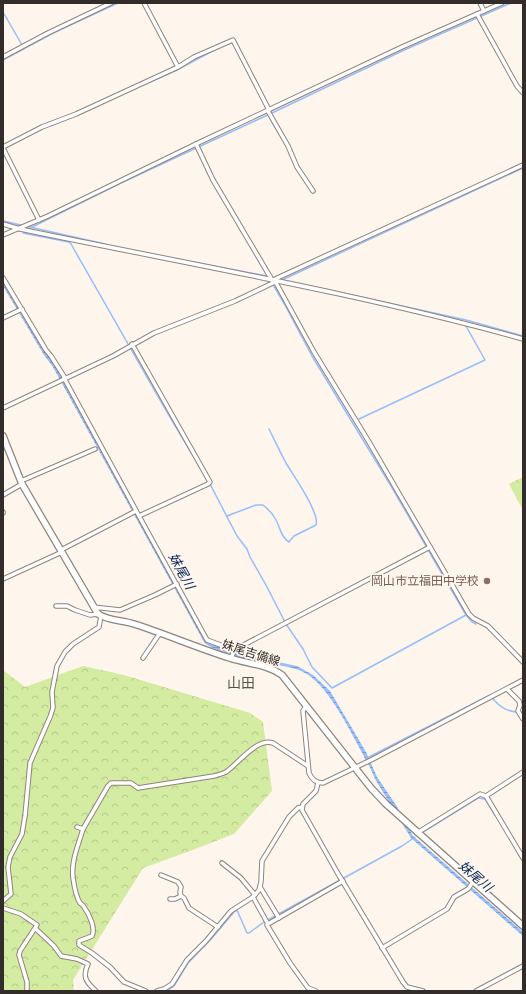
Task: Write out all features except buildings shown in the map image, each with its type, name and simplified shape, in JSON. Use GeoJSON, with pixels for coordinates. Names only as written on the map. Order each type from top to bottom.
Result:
{"type":"FeatureCollection","features":[{"type":"Feature","properties":{"kind":"main road"},"geometry":{"type":"LineString","coordinates":[[3,436],[22,482],[92,606],[100,615]]}},
{"type":"Feature","properties":{"kind":"main road","name":"妹尾吉備線"},"geometry":{"type":"LineString","coordinates":[[100,615],[110,620],[132,624],[231,658],[265,667],[280,674],[285,678],[371,788],[386,804],[470,886],[523,926]]}},
{"type":"Feature","properties":{"kind":"street"},"geometry":{"type":"LineString","coordinates":[[3,58],[48,33],[111,3]]}},
{"type":"Feature","properties":{"kind":"street"},"geometry":{"type":"LineString","coordinates":[[144,3],[178,67]]}},
{"type":"Feature","properties":{"kind":"street"},"geometry":{"type":"LineString","coordinates":[[480,3],[484,11]]}},
{"type":"Feature","properties":{"kind":"street"},"geometry":{"type":"LineString","coordinates":[[3,235],[40,220],[269,112],[402,47],[478,16],[484,11],[502,3]]}},
{"type":"Feature","properties":{"kind":"street"},"geometry":{"type":"LineString","coordinates":[[478,16],[517,86],[523,93]]}},
{"type":"Feature","properties":{"kind":"street"},"geometry":{"type":"LineString","coordinates":[[40,220],[3,148],[42,127],[76,114],[178,67],[194,57],[233,40],[269,112],[288,146],[297,167],[313,191]]}},
{"type":"Feature","properties":{"kind":"street"},"geometry":{"type":"LineString","coordinates":[[197,146],[213,180],[274,281],[314,352],[369,442],[428,548],[469,614],[473,618],[488,626],[523,662]]}},
{"type":"Feature","properties":{"kind":"street"},"geometry":{"type":"LineString","coordinates":[[3,408],[113,356],[131,345],[162,330],[235,301],[274,281],[523,165]]}},
{"type":"Feature","properties":{"kind":"street"},"geometry":{"type":"LineString","coordinates":[[3,224],[23,227],[458,321],[523,340]]}},
{"type":"Feature","properties":{"kind":"street"},"geometry":{"type":"LineString","coordinates":[[3,278],[20,310],[63,379],[135,512],[139,516],[207,640],[234,650]]}},
{"type":"Feature","properties":{"kind":"street"},"geometry":{"type":"LineString","coordinates":[[3,318],[20,310]]}},
{"type":"Feature","properties":{"kind":"street"},"geometry":{"type":"LineString","coordinates":[[131,345],[209,483],[139,516]]}},
{"type":"Feature","properties":{"kind":"street"},"geometry":{"type":"LineString","coordinates":[[3,495],[22,482],[95,449]]}},
{"type":"Feature","properties":{"kind":"street"},"geometry":{"type":"LineString","coordinates":[[3,579],[61,551],[135,512]]}},
{"type":"Feature","properties":{"kind":"street"},"geometry":{"type":"LineString","coordinates":[[231,658],[234,650],[428,548]]}},
{"type":"Feature","properties":{"kind":"street"},"geometry":{"type":"LineString","coordinates":[[92,606],[120,610],[176,585]]}},
{"type":"Feature","properties":{"kind":"street"},"geometry":{"type":"LineString","coordinates":[[3,901],[10,894],[9,862],[14,847],[22,834],[30,763],[50,717],[52,708],[52,692],[57,666],[65,652],[73,644],[99,627],[100,615],[86,614],[67,606],[56,606]]}},
{"type":"Feature","properties":{"kind":"street"},"geometry":{"type":"LineString","coordinates":[[143,658],[160,633]]}},
{"type":"Feature","properties":{"kind":"street"},"geometry":{"type":"LineString","coordinates":[[306,706],[303,711],[308,766],[311,776],[318,783],[323,783],[371,760],[523,680]]}},
{"type":"Feature","properties":{"kind":"street"},"geometry":{"type":"LineString","coordinates":[[507,689],[519,701],[520,704],[518,711],[523,719]]}},
{"type":"Feature","properties":{"kind":"street"},"geometry":{"type":"LineString","coordinates":[[146,991],[124,982],[110,967],[79,945],[79,941],[92,936],[94,933],[89,916],[79,902],[73,879],[74,857],[83,830],[108,786],[111,783],[131,783],[138,788],[225,773],[252,749],[264,742],[273,743],[308,766]]}},
{"type":"Feature","properties":{"kind":"street"},"geometry":{"type":"LineString","coordinates":[[486,796],[523,772]]}},
{"type":"Feature","properties":{"kind":"street"},"geometry":{"type":"LineString","coordinates":[[157,991],[164,990],[172,984],[187,960],[231,911],[254,896],[260,887],[262,861],[289,817],[314,795],[318,783]]}},
{"type":"Feature","properties":{"kind":"street"},"geometry":{"type":"LineString","coordinates":[[417,833],[480,794],[486,796],[523,858]]}},
{"type":"Feature","properties":{"kind":"street"},"geometry":{"type":"LineString","coordinates":[[302,807],[302,810],[403,982],[407,987],[413,990],[423,991]]}},
{"type":"Feature","properties":{"kind":"street"},"geometry":{"type":"LineString","coordinates":[[77,827],[83,830]]}},
{"type":"Feature","properties":{"kind":"street"},"geometry":{"type":"LineString","coordinates":[[222,863],[241,878],[254,896],[267,922],[267,925],[303,981],[308,988],[316,991]]}},
{"type":"Feature","properties":{"kind":"street"},"geometry":{"type":"LineString","coordinates":[[161,875],[178,882],[181,887],[181,896],[184,898],[189,908],[218,927]]}},
{"type":"Feature","properties":{"kind":"street"},"geometry":{"type":"LineString","coordinates":[[267,922],[342,879]]}},
{"type":"Feature","properties":{"kind":"street"},"geometry":{"type":"LineString","coordinates":[[382,948],[447,909],[454,898],[470,886]]}},
{"type":"Feature","properties":{"kind":"street"},"geometry":{"type":"LineString","coordinates":[[260,887],[278,916]]}},
{"type":"Feature","properties":{"kind":"street"},"geometry":{"type":"LineString","coordinates":[[170,900],[181,896]]}},
{"type":"Feature","properties":{"kind":"street"},"geometry":{"type":"LineString","coordinates":[[3,908],[21,914],[34,922],[37,926],[36,930],[20,951],[19,955],[27,982],[27,991]]}},
{"type":"Feature","properties":{"kind":"street"},"geometry":{"type":"LineString","coordinates":[[36,930],[54,946],[61,956],[78,959],[88,964],[84,973],[85,977],[96,991]]}},
{"type":"Feature","properties":{"kind":"street"},"geometry":{"type":"LineString","coordinates":[[476,991],[523,966]]}},
{"type":"Feature","properties":{"kind":"green space"},"geometry":{"type":"Polygon","coordinates":[[[523,477],[523,510],[509,484],[523,477]]]}},
{"type":"Feature","properties":{"kind":"green space"},"geometry":{"type":"Polygon","coordinates":[[[83,666],[124,675],[250,713],[263,722],[272,791],[234,834],[143,868],[73,980],[74,991],[3,991],[3,670],[25,687],[83,666]]]}},
{"type":"Feature","properties":{"kind":"water","name":"妹尾川"},"geometry":{"type":"Polygon","coordinates":[[[3,280],[23,314],[22,315],[60,373],[210,643],[240,654],[297,666],[313,675],[330,691],[366,752],[377,777],[396,805],[413,836],[523,932],[523,936],[411,838],[375,779],[346,723],[332,700],[316,681],[301,671],[242,658],[212,648],[204,642],[53,367],[44,355],[3,286],[3,280]]]}},
{"type":"Feature","properties":{"kind":"waterway"},"geometry":{"type":"LineString","coordinates":[[3,60],[53,33],[118,3]]}},
{"type":"Feature","properties":{"kind":"waterway"},"geometry":{"type":"LineString","coordinates":[[30,228],[123,182],[402,51],[511,3]]}},
{"type":"Feature","properties":{"kind":"waterway"},"geometry":{"type":"LineString","coordinates":[[3,12],[22,45]]}},
{"type":"Feature","properties":{"kind":"waterway"},"geometry":{"type":"LineString","coordinates":[[150,82],[175,71],[220,47]]}},
{"type":"Feature","properties":{"kind":"waterway"},"geometry":{"type":"LineString","coordinates":[[52,125],[100,105]]}},
{"type":"Feature","properties":{"kind":"waterway"},"geometry":{"type":"LineString","coordinates":[[268,115],[276,129]]}},
{"type":"Feature","properties":{"kind":"waterway"},"geometry":{"type":"LineString","coordinates":[[282,280],[523,168]]}},
{"type":"Feature","properties":{"kind":"waterway"},"geometry":{"type":"LineString","coordinates":[[3,221],[105,244]]}},
{"type":"Feature","properties":{"kind":"waterway"},"geometry":{"type":"LineString","coordinates":[[23,233],[69,242],[71,244],[168,414],[210,484],[237,536],[247,549],[286,624],[303,649],[312,667],[332,688],[466,615]]}},
{"type":"Feature","properties":{"kind":"waterway"},"geometry":{"type":"LineString","coordinates":[[177,259],[267,276]]}},
{"type":"Feature","properties":{"kind":"waterway"},"geometry":{"type":"LineString","coordinates":[[283,280],[466,320],[523,336]]}},
{"type":"Feature","properties":{"kind":"waterway"},"geometry":{"type":"LineString","coordinates":[[274,286],[312,356],[391,486],[466,615],[476,624]]}},
{"type":"Feature","properties":{"kind":"waterway"},"geometry":{"type":"LineString","coordinates":[[359,419],[485,360],[466,326]]}},
{"type":"Feature","properties":{"kind":"waterway"},"geometry":{"type":"LineString","coordinates":[[227,516],[256,505],[263,505],[269,510],[282,535],[289,542],[294,536],[316,525],[316,519],[310,503],[286,463],[269,429]]}},
{"type":"Feature","properties":{"kind":"waterway"},"geometry":{"type":"LineString","coordinates":[[367,758],[490,695]]}},
{"type":"Feature","properties":{"kind":"waterway"},"geometry":{"type":"LineString","coordinates":[[493,699],[504,708],[517,712]]}},
{"type":"Feature","properties":{"kind":"waterway"},"geometry":{"type":"LineString","coordinates":[[423,832],[478,798],[485,799],[495,815]]}},
{"type":"Feature","properties":{"kind":"waterway"},"geometry":{"type":"LineString","coordinates":[[167,991],[174,986],[188,963],[237,910],[247,933],[249,933],[264,922],[402,846],[415,837]]}},
{"type":"Feature","properties":{"kind":"waterway"},"geometry":{"type":"LineString","coordinates":[[511,840],[523,862]]}},
{"type":"Feature","properties":{"kind":"place","name":"岡山市立福田中学校"},"geometry":{"type":"Point","coordinates":[487,581]}},
{"type":"Feature","properties":{"kind":"district","name":"山田"},"geometry":{"type":"Point","coordinates":[241,683]}}]}
